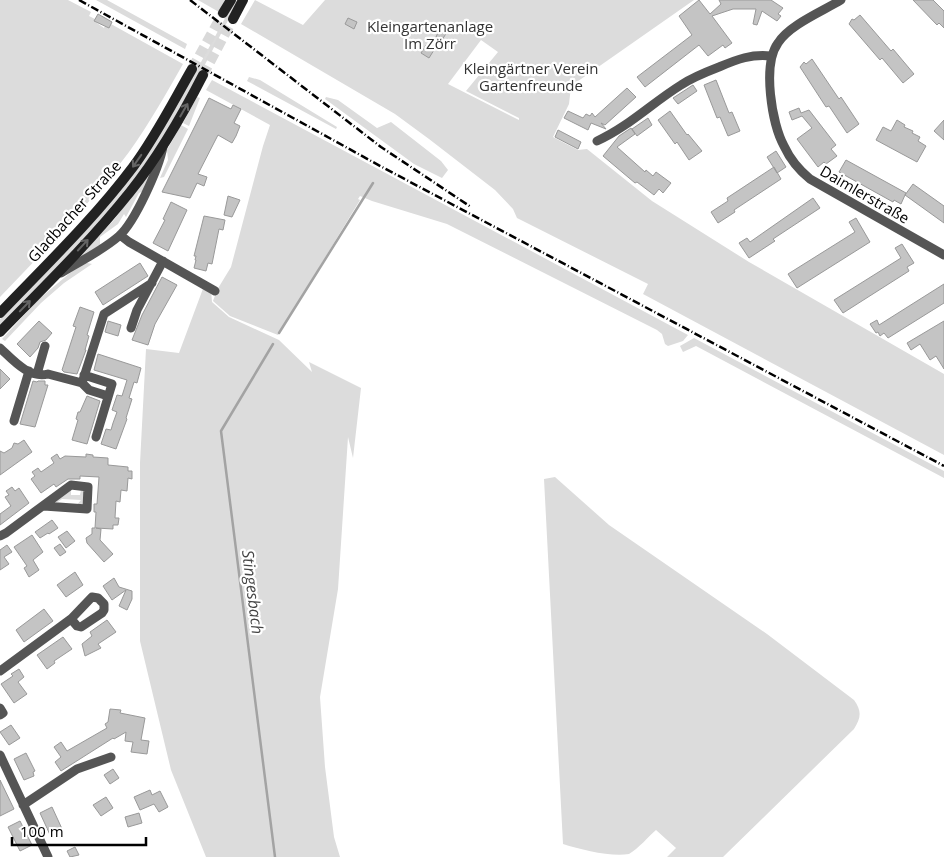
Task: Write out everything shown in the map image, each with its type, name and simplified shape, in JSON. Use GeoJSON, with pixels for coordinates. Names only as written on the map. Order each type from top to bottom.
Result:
{"type":"FeatureCollection","features":[{"type":"Feature","properties":{"kind":"main road"},"geometry":{"type":"LineString","coordinates":[[223,14],[230,0]]}},
{"type":"Feature","properties":{"kind":"main road"},"geometry":{"type":"LineString","coordinates":[[233,19],[243,0]]}},
{"type":"Feature","properties":{"kind":"main road","name":"Gladbacher Straße"},"geometry":{"type":"LineString","coordinates":[[0,314],[99,209],[119,184],[149,143],[192,69]]}},
{"type":"Feature","properties":{"kind":"main road","name":"Gladbacher Straße"},"geometry":{"type":"LineString","coordinates":[[0,332],[110,216],[130,191],[164,145],[203,76]]}},
{"type":"Feature","properties":{"kind":"street"},"geometry":{"type":"LineString","coordinates":[[597,141],[613,134],[680,85],[693,78],[743,57],[756,55],[772,56],[778,42],[786,34],[841,0]]}},
{"type":"Feature","properties":{"kind":"street","name":"Daimlerstraße"},"geometry":{"type":"LineString","coordinates":[[772,56],[770,72],[775,122],[784,147],[802,172],[819,185],[944,254]]}},
{"type":"Feature","properties":{"kind":"street","name":"Gladbacher Straße"},"geometry":{"type":"LineString","coordinates":[[50,280],[120,235],[129,225],[157,171],[164,145]]}},
{"type":"Feature","properties":{"kind":"street"},"geometry":{"type":"LineString","coordinates":[[120,235],[215,291]]}},
{"type":"Feature","properties":{"kind":"street"},"geometry":{"type":"LineString","coordinates":[[131,328],[137,310],[163,261]]}},
{"type":"Feature","properties":{"kind":"street"},"geometry":{"type":"LineString","coordinates":[[83,379],[104,314],[152,283]]}},
{"type":"Feature","properties":{"kind":"street"},"geometry":{"type":"LineString","coordinates":[[14,421],[45,346]]}},
{"type":"Feature","properties":{"kind":"street"},"geometry":{"type":"LineString","coordinates":[[0,348],[23,369],[42,375],[48,374],[112,384],[96,437]]}},
{"type":"Feature","properties":{"kind":"street"},"geometry":{"type":"LineString","coordinates":[[0,536],[71,485],[88,487],[88,509],[44,506]]}},
{"type":"Feature","properties":{"kind":"street"},"geometry":{"type":"LineString","coordinates":[[0,670],[71,619]]}},
{"type":"Feature","properties":{"kind":"street"},"geometry":{"type":"LineString","coordinates":[[0,708],[3,713],[0,715]]}},
{"type":"Feature","properties":{"kind":"street"},"geometry":{"type":"LineString","coordinates":[[0,755],[48,857]]}},
{"type":"Feature","properties":{"kind":"street"},"geometry":{"type":"LineString","coordinates":[[23,805],[77,769],[111,757]]}},
{"type":"Feature","properties":{"kind":"green space"},"geometry":{"type":"Polygon","coordinates":[[[0,0],[68,0],[91,12],[89,16],[104,28],[105,26],[109,28],[111,24],[183,64],[164,98],[129,152],[67,226],[0,297],[0,0]]]}},
{"type":"Feature","properties":{"kind":"green space"},"geometry":{"type":"Polygon","coordinates":[[[96,0],[107,0],[187,44],[185,49],[96,0]]]}},
{"type":"Feature","properties":{"kind":"green space"},"geometry":{"type":"Polygon","coordinates":[[[198,0],[225,0],[219,12],[198,0]]]}},
{"type":"Feature","properties":{"kind":"green space"},"geometry":{"type":"Polygon","coordinates":[[[235,0],[239,0],[192,88],[168,131],[140,171],[72,251],[0,327],[0,319],[52,266],[189,84],[235,0]]]}},
{"type":"Feature","properties":{"kind":"green space"},"geometry":{"type":"Polygon","coordinates":[[[255,0],[303,25],[325,0],[694,0],[571,86],[569,104],[553,137],[578,150],[587,149],[652,201],[749,262],[944,374],[944,455],[643,294],[648,284],[517,218],[513,209],[495,190],[395,114],[241,24],[255,0]],[[481,40],[448,84],[519,120],[519,118],[466,91],[498,52],[481,40]]]}},
{"type":"Feature","properties":{"kind":"green space"},"geometry":{"type":"Polygon","coordinates":[[[249,77],[260,80],[337,127],[336,129],[247,81],[249,77]]]}},
{"type":"Feature","properties":{"kind":"green space"},"geometry":{"type":"Polygon","coordinates":[[[212,80],[688,335],[683,341],[668,346],[665,344],[662,334],[657,330],[447,224],[360,196],[358,199],[360,200],[278,335],[230,316],[213,301],[217,290],[231,267],[270,125],[206,90],[212,80]]]}},
{"type":"Feature","properties":{"kind":"green space"},"geometry":{"type":"Polygon","coordinates":[[[197,97],[200,98],[189,126],[183,123],[197,97]]]}},
{"type":"Feature","properties":{"kind":"green space"},"geometry":{"type":"Polygon","coordinates":[[[326,97],[338,100],[377,128],[391,122],[441,161],[448,170],[442,178],[414,164],[325,99],[326,97]]]}},
{"type":"Feature","properties":{"kind":"green space"},"geometry":{"type":"Polygon","coordinates":[[[181,125],[188,129],[164,177],[160,178],[168,160],[167,150],[181,125]]]}},
{"type":"Feature","properties":{"kind":"green space"},"geometry":{"type":"Polygon","coordinates":[[[153,169],[144,191],[139,193],[126,217],[124,214],[118,224],[100,237],[100,245],[74,262],[113,221],[153,169]]]}},
{"type":"Feature","properties":{"kind":"green space"},"geometry":{"type":"Polygon","coordinates":[[[83,262],[92,264],[64,283],[41,303],[5,341],[2,339],[39,299],[83,262]]]}},
{"type":"Feature","properties":{"kind":"green space"},"geometry":{"type":"Polygon","coordinates":[[[204,286],[211,290],[212,302],[229,317],[279,340],[312,372],[309,362],[361,388],[353,458],[348,437],[338,589],[320,697],[325,767],[334,837],[340,857],[206,857],[171,770],[140,641],[140,463],[146,349],[179,353],[204,286]]]}},
{"type":"Feature","properties":{"kind":"green space"},"geometry":{"type":"Polygon","coordinates":[[[694,338],[944,471],[944,478],[696,346],[683,352],[680,346],[694,338]]]}},
{"type":"Feature","properties":{"kind":"green space"},"geometry":{"type":"Polygon","coordinates":[[[555,477],[609,525],[767,634],[854,700],[858,708],[859,718],[854,729],[723,857],[667,857],[676,848],[656,830],[629,854],[605,854],[563,844],[544,479],[555,477]]]}},
{"type":"Feature","properties":{"kind":"green space"},"geometry":{"type":"Polygon","coordinates":[[[71,489],[71,495],[80,495],[81,490],[84,491],[83,504],[76,506],[81,500],[62,499],[55,504],[55,500],[71,489]]]}},
{"type":"Feature","properties":{"kind":"building"},"geometry":{"type":"Polygon","coordinates":[[[699,0],[710,14],[721,4],[719,0],[771,0],[783,8],[778,14],[781,16],[777,21],[762,11],[757,25],[753,24],[756,9],[733,9],[712,16],[732,43],[725,48],[723,45],[708,56],[699,45],[645,87],[637,77],[692,35],[679,16],[699,0]]]}},
{"type":"Feature","properties":{"kind":"building"},"geometry":{"type":"Polygon","coordinates":[[[913,0],[933,0],[944,11],[944,28],[939,23],[937,25],[913,0]]]}},
{"type":"Feature","properties":{"kind":"building"},"geometry":{"type":"Polygon","coordinates":[[[98,14],[112,22],[109,28],[94,21],[98,14]]]}},
{"type":"Feature","properties":{"kind":"building"},"geometry":{"type":"Polygon","coordinates":[[[860,15],[914,74],[903,83],[849,24],[852,19],[854,20],[860,15]]]}},
{"type":"Feature","properties":{"kind":"building"},"geometry":{"type":"Polygon","coordinates":[[[348,18],[357,22],[354,29],[345,24],[348,18]]]}},
{"type":"Feature","properties":{"kind":"building"},"geometry":{"type":"Polygon","coordinates":[[[440,28],[447,32],[442,40],[436,37],[440,28]]]}},
{"type":"Feature","properties":{"kind":"building"},"geometry":{"type":"Polygon","coordinates":[[[426,45],[434,50],[429,58],[421,53],[426,45]]]}},
{"type":"Feature","properties":{"kind":"building"},"geometry":{"type":"Polygon","coordinates":[[[812,59],[839,99],[841,97],[859,124],[847,133],[829,106],[826,107],[800,67],[804,62],[806,64],[812,59]]]}},
{"type":"Feature","properties":{"kind":"building"},"geometry":{"type":"Polygon","coordinates":[[[716,80],[729,113],[732,112],[740,131],[728,136],[720,117],[717,118],[704,85],[716,80]]]}},
{"type":"Feature","properties":{"kind":"building"},"geometry":{"type":"Polygon","coordinates":[[[693,85],[697,91],[678,104],[673,98],[693,85]]]}},
{"type":"Feature","properties":{"kind":"building"},"geometry":{"type":"Polygon","coordinates":[[[627,88],[636,97],[605,125],[601,123],[606,129],[591,123],[588,130],[564,118],[568,111],[583,118],[586,114],[590,116],[592,113],[595,117],[627,88]]]}},
{"type":"Feature","properties":{"kind":"building"},"geometry":{"type":"Polygon","coordinates":[[[209,98],[231,109],[233,105],[241,109],[234,123],[240,126],[236,136],[232,143],[218,135],[198,174],[207,177],[204,186],[197,183],[190,198],[162,192],[209,98]]]}},
{"type":"Feature","properties":{"kind":"building"},"geometry":{"type":"Polygon","coordinates":[[[799,108],[801,113],[809,110],[836,145],[831,149],[837,156],[826,164],[824,162],[818,167],[797,139],[812,128],[802,116],[792,120],[789,112],[799,108]]]}},
{"type":"Feature","properties":{"kind":"building"},"geometry":{"type":"Polygon","coordinates":[[[670,111],[687,135],[702,151],[689,160],[677,142],[675,144],[658,120],[670,111]]]}},
{"type":"Feature","properties":{"kind":"building"},"geometry":{"type":"Polygon","coordinates":[[[648,118],[652,125],[637,136],[632,129],[648,118]]]}},
{"type":"Feature","properties":{"kind":"building"},"geometry":{"type":"Polygon","coordinates":[[[897,120],[905,125],[904,127],[913,131],[912,133],[920,137],[918,141],[926,146],[917,162],[876,140],[883,127],[891,131],[897,120]]]}},
{"type":"Feature","properties":{"kind":"building"},"geometry":{"type":"Polygon","coordinates":[[[944,120],[944,140],[934,131],[944,120]]]}},
{"type":"Feature","properties":{"kind":"building"},"geometry":{"type":"Polygon","coordinates":[[[631,128],[635,134],[617,147],[645,172],[646,170],[653,176],[656,172],[671,183],[663,193],[659,189],[654,195],[637,182],[635,183],[603,156],[619,136],[631,128]]]}},
{"type":"Feature","properties":{"kind":"building"},"geometry":{"type":"Polygon","coordinates":[[[558,130],[581,142],[578,149],[555,137],[558,130]]]}},
{"type":"Feature","properties":{"kind":"building"},"geometry":{"type":"Polygon","coordinates":[[[776,151],[786,167],[777,173],[767,157],[776,151]]]}},
{"type":"Feature","properties":{"kind":"building"},"geometry":{"type":"Polygon","coordinates":[[[846,160],[906,193],[901,204],[894,200],[893,202],[839,172],[846,160]]]}},
{"type":"Feature","properties":{"kind":"building"},"geometry":{"type":"Polygon","coordinates":[[[774,167],[781,179],[718,223],[711,212],[728,201],[727,198],[774,167]]]}},
{"type":"Feature","properties":{"kind":"building"},"geometry":{"type":"Polygon","coordinates":[[[913,184],[944,206],[944,223],[905,195],[913,184]]]}},
{"type":"Feature","properties":{"kind":"building"},"geometry":{"type":"Polygon","coordinates":[[[228,196],[240,200],[232,217],[224,215],[228,196]]]}},
{"type":"Feature","properties":{"kind":"building"},"geometry":{"type":"Polygon","coordinates":[[[813,198],[820,208],[773,239],[775,241],[749,258],[739,243],[747,238],[750,242],[813,198]]]}},
{"type":"Feature","properties":{"kind":"building"},"geometry":{"type":"Polygon","coordinates":[[[171,202],[187,210],[168,251],[153,243],[165,220],[163,219],[171,202]]]}},
{"type":"Feature","properties":{"kind":"building"},"geometry":{"type":"Polygon","coordinates":[[[204,216],[225,220],[223,230],[219,229],[212,264],[208,263],[206,271],[194,268],[196,256],[194,256],[204,216]]]}},
{"type":"Feature","properties":{"kind":"building"},"geometry":{"type":"Polygon","coordinates":[[[856,218],[870,242],[797,288],[788,274],[855,232],[849,222],[856,218]]]}},
{"type":"Feature","properties":{"kind":"building"},"geometry":{"type":"Polygon","coordinates":[[[902,244],[914,263],[907,267],[909,271],[843,313],[834,300],[901,258],[895,248],[902,244]]]}},
{"type":"Feature","properties":{"kind":"building"},"geometry":{"type":"Polygon","coordinates":[[[140,263],[148,276],[103,305],[95,292],[140,263]]]}},
{"type":"Feature","properties":{"kind":"building"},"geometry":{"type":"Polygon","coordinates":[[[162,277],[177,285],[155,324],[148,345],[132,340],[142,315],[162,277]]]}},
{"type":"Feature","properties":{"kind":"building"},"geometry":{"type":"Polygon","coordinates":[[[944,284],[944,303],[888,338],[884,333],[880,336],[878,332],[876,333],[870,324],[877,320],[879,325],[944,284]]]}},
{"type":"Feature","properties":{"kind":"building"},"geometry":{"type":"Polygon","coordinates":[[[80,307],[94,312],[87,335],[89,336],[86,350],[77,374],[62,370],[76,327],[73,326],[80,307]]]}},
{"type":"Feature","properties":{"kind":"building"},"geometry":{"type":"Polygon","coordinates":[[[39,321],[52,333],[46,340],[40,342],[38,348],[30,357],[17,344],[39,321]]]}},
{"type":"Feature","properties":{"kind":"building"},"geometry":{"type":"Polygon","coordinates":[[[108,321],[121,325],[118,336],[105,332],[108,321]]]}},
{"type":"Feature","properties":{"kind":"building"},"geometry":{"type":"Polygon","coordinates":[[[944,321],[944,369],[936,356],[930,360],[920,344],[911,350],[907,343],[944,321]]]}},
{"type":"Feature","properties":{"kind":"building"},"geometry":{"type":"Polygon","coordinates":[[[98,354],[141,368],[137,383],[134,382],[129,398],[132,399],[127,419],[116,449],[101,444],[106,429],[111,430],[117,412],[112,410],[117,395],[122,396],[127,380],[94,370],[98,354]]]}},
{"type":"Feature","properties":{"kind":"building"},"geometry":{"type":"Polygon","coordinates":[[[0,369],[10,379],[0,389],[0,369]]]}},
{"type":"Feature","properties":{"kind":"building"},"geometry":{"type":"Polygon","coordinates":[[[33,381],[45,381],[45,385],[48,385],[35,427],[20,424],[33,381]]]}},
{"type":"Feature","properties":{"kind":"building"},"geometry":{"type":"Polygon","coordinates":[[[87,396],[100,401],[87,444],[72,440],[78,420],[76,419],[78,412],[80,412],[87,396]]]}},
{"type":"Feature","properties":{"kind":"building"},"geometry":{"type":"Polygon","coordinates":[[[24,440],[32,452],[0,475],[0,451],[4,453],[12,448],[14,443],[18,444],[24,440]]]}},
{"type":"Feature","properties":{"kind":"building"},"geometry":{"type":"Polygon","coordinates":[[[57,454],[60,459],[65,456],[86,457],[86,454],[93,455],[93,457],[108,458],[108,465],[128,467],[128,471],[132,471],[132,479],[128,478],[127,491],[121,490],[120,502],[116,501],[115,518],[119,518],[118,525],[113,525],[113,529],[96,528],[101,529],[100,540],[113,554],[104,562],[87,543],[86,538],[92,534],[92,528],[95,528],[96,512],[94,512],[94,504],[97,504],[99,477],[80,476],[80,479],[68,479],[56,487],[54,484],[41,493],[31,479],[35,476],[32,472],[38,468],[41,472],[54,463],[51,458],[57,454]]]}},
{"type":"Feature","properties":{"kind":"building"},"geometry":{"type":"Polygon","coordinates":[[[12,487],[15,491],[19,488],[29,503],[0,525],[0,514],[11,506],[5,497],[9,495],[6,491],[12,487]]]}},
{"type":"Feature","properties":{"kind":"building"},"geometry":{"type":"Polygon","coordinates":[[[52,520],[58,528],[40,538],[35,532],[52,520]]]}},
{"type":"Feature","properties":{"kind":"building"},"geometry":{"type":"Polygon","coordinates":[[[67,531],[75,541],[66,548],[58,537],[67,531]]]}},
{"type":"Feature","properties":{"kind":"building"},"geometry":{"type":"Polygon","coordinates":[[[32,535],[43,552],[33,560],[39,570],[29,577],[24,568],[27,566],[14,547],[32,535]]]}},
{"type":"Feature","properties":{"kind":"building"},"geometry":{"type":"Polygon","coordinates":[[[60,544],[66,552],[60,556],[54,548],[60,544]]]}},
{"type":"Feature","properties":{"kind":"building"},"geometry":{"type":"Polygon","coordinates":[[[7,545],[12,552],[4,557],[9,564],[0,570],[0,550],[7,545]]]}},
{"type":"Feature","properties":{"kind":"building"},"geometry":{"type":"Polygon","coordinates":[[[75,572],[83,585],[66,597],[57,585],[75,572]]]}},
{"type":"Feature","properties":{"kind":"building"},"geometry":{"type":"Polygon","coordinates":[[[114,578],[119,587],[132,591],[132,599],[127,610],[119,606],[126,590],[112,600],[103,586],[114,578]]]}},
{"type":"Feature","properties":{"kind":"building"},"geometry":{"type":"Polygon","coordinates":[[[44,609],[53,621],[24,642],[16,630],[44,609]]]}},
{"type":"Feature","properties":{"kind":"building"},"geometry":{"type":"Polygon","coordinates":[[[107,620],[116,632],[98,644],[101,648],[85,656],[82,644],[92,636],[90,632],[107,620]]]}},
{"type":"Feature","properties":{"kind":"building"},"geometry":{"type":"Polygon","coordinates":[[[63,637],[72,649],[54,661],[55,663],[47,669],[37,655],[63,637]]]}},
{"type":"Feature","properties":{"kind":"building"},"geometry":{"type":"Polygon","coordinates":[[[19,669],[24,677],[18,682],[27,694],[14,703],[1,684],[13,676],[11,674],[19,669]]]}},
{"type":"Feature","properties":{"kind":"building"},"geometry":{"type":"Polygon","coordinates":[[[110,709],[121,710],[120,713],[145,718],[141,740],[149,741],[147,754],[131,752],[133,742],[125,741],[126,732],[113,738],[61,771],[55,762],[61,757],[54,747],[61,742],[67,751],[107,728],[105,724],[108,722],[110,709]]]}},
{"type":"Feature","properties":{"kind":"building"},"geometry":{"type":"Polygon","coordinates":[[[11,725],[20,738],[9,745],[0,732],[11,725]]]}},
{"type":"Feature","properties":{"kind":"building"},"geometry":{"type":"Polygon","coordinates":[[[26,753],[35,771],[33,772],[34,776],[24,780],[14,759],[26,753]]]}},
{"type":"Feature","properties":{"kind":"building"},"geometry":{"type":"Polygon","coordinates":[[[113,769],[119,778],[110,784],[104,775],[113,769]]]}},
{"type":"Feature","properties":{"kind":"building"},"geometry":{"type":"Polygon","coordinates":[[[0,780],[14,809],[0,816],[0,780]]]}},
{"type":"Feature","properties":{"kind":"building"},"geometry":{"type":"Polygon","coordinates":[[[150,790],[152,795],[160,791],[168,807],[159,812],[154,804],[140,810],[134,797],[150,790]]]}},
{"type":"Feature","properties":{"kind":"building"},"geometry":{"type":"Polygon","coordinates":[[[106,797],[113,808],[101,816],[93,805],[106,797]]]}},
{"type":"Feature","properties":{"kind":"building"},"geometry":{"type":"Polygon","coordinates":[[[52,807],[63,831],[51,837],[40,813],[52,807]]]}},
{"type":"Feature","properties":{"kind":"building"},"geometry":{"type":"Polygon","coordinates":[[[139,813],[142,823],[128,827],[125,817],[139,813]]]}},
{"type":"Feature","properties":{"kind":"building"},"geometry":{"type":"Polygon","coordinates":[[[20,821],[32,845],[20,851],[8,827],[20,821]]]}},
{"type":"Feature","properties":{"kind":"building"},"geometry":{"type":"Polygon","coordinates":[[[75,847],[79,855],[70,857],[67,851],[75,847]]]}},
{"type":"Feature","properties":{"kind":"waterway","name":"Stingesbach"},"geometry":{"type":"LineString","coordinates":[[279,333],[373,183]]}},
{"type":"Feature","properties":{"kind":"waterway","name":"Stingesbach"},"geometry":{"type":"LineString","coordinates":[[273,344],[221,431],[275,857]]}},
{"type":"Feature","properties":{"kind":"tunnel"},"geometry":{"type":"LineString","coordinates":[[192,69],[223,13]]}},
{"type":"Feature","properties":{"kind":"tunnel"},"geometry":{"type":"LineString","coordinates":[[203,75],[233,19]]}},
{"type":"Feature","properties":{"kind":"railway"},"geometry":{"type":"LineString","coordinates":[[79,0],[382,167],[944,466]]}},
{"type":"Feature","properties":{"kind":"railway"},"geometry":{"type":"LineString","coordinates":[[190,0],[381,147],[471,207]]}},
{"type":"Feature","properties":{"kind":"park label","name":"Kleingartenanlage Im Zörr"},"geometry":{"type":"Point","coordinates":[430,34]}},
{"type":"Feature","properties":{"kind":"park label","name":"Kleingärtner Verein Gartenfreunde"},"geometry":{"type":"Point","coordinates":[531,76]}}]}
